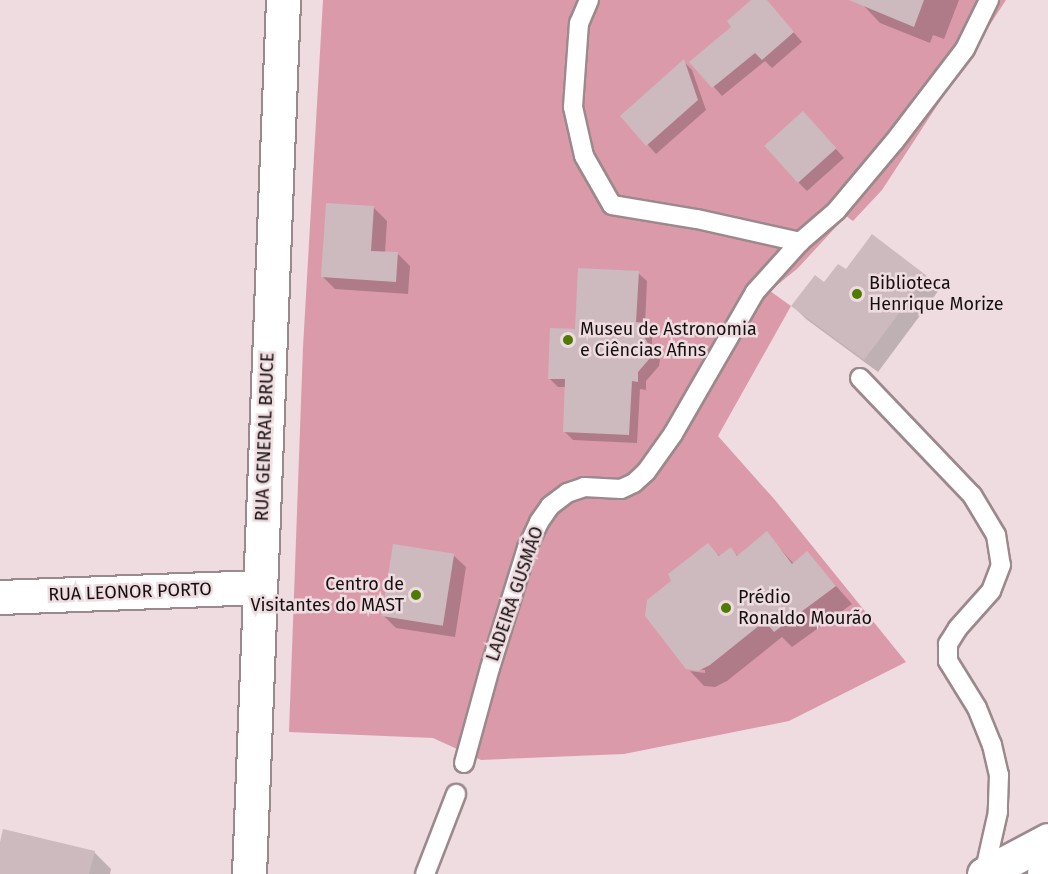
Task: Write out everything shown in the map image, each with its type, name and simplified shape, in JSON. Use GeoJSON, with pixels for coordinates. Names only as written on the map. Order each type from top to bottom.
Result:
{"type":"FeatureCollection","features":[{"type":"Feature","properties":{"kind":"street","name":"RUA GENERAL BRUCE"},"geometry":{"type":"LineString","coordinates":[[249,874],[283,0]]}},
{"type":"Feature","properties":{"kind":"street","name":"RUA LEONOR PORTO"},"geometry":{"type":"LineString","coordinates":[[0,597],[260,587]]}},
{"type":"Feature","properties":{"kind":"street"},"geometry":{"type":"LineString","coordinates":[[984,874],[1048,840]]}},
{"type":"Feature","properties":{"kind":"street"},"geometry":{"type":"LineString","coordinates":[[1044,874],[1048,845]]}},
{"type":"Feature","properties":{"kind":"lane"},"geometry":{"type":"LineString","coordinates":[[589,0],[579,23],[573,107],[584,156],[612,205],[697,219],[800,242]]}},
{"type":"Feature","properties":{"kind":"lane","name":"LADEIRA GUSMÃO"},"geometry":{"type":"LineString","coordinates":[[464,763],[527,548],[539,522],[550,506],[567,493],[584,487],[621,489],[634,483],[673,434],[755,292],[800,242],[836,212],[894,142],[965,49],[989,0]]}},
{"type":"Feature","properties":{"kind":"lane"},"geometry":{"type":"LineString","coordinates":[[860,378],[972,495],[996,535],[1001,565],[991,591],[957,628],[948,644],[948,661],[976,708],[992,745],[999,775],[998,812],[984,874]]}},
{"type":"Feature","properties":{"kind":"lane"},"geometry":{"type":"LineString","coordinates":[[425,874],[456,794]]}},
{"type":"Feature","properties":{"kind":"shaded area"},"geometry":{"type":"Polygon","coordinates":[[[323,0],[1006,0],[882,190],[853,221],[846,216],[798,268],[770,291],[791,306],[718,436],[775,500],[906,662],[789,721],[624,754],[481,760],[433,738],[289,732],[303,347],[323,0]]]}},
{"type":"Feature","properties":{"kind":"building"},"geometry":{"type":"Polygon","coordinates":[[[751,0],[767,0],[794,32],[762,60],[755,53],[712,88],[689,62],[731,27],[727,21],[751,0]]]}},
{"type":"Feature","properties":{"kind":"building"},"geometry":{"type":"Polygon","coordinates":[[[849,0],[924,0],[914,27],[849,0]]]}},
{"type":"Feature","properties":{"kind":"building"},"geometry":{"type":"Polygon","coordinates":[[[684,59],[698,100],[646,146],[620,116],[684,59]]]}},
{"type":"Feature","properties":{"kind":"building"},"geometry":{"type":"Polygon","coordinates":[[[803,111],[836,148],[798,183],[764,146],[803,111]]]}},
{"type":"Feature","properties":{"kind":"building"},"geometry":{"type":"Polygon","coordinates":[[[326,203],[374,206],[371,251],[398,252],[396,282],[321,277],[326,203]]]}},
{"type":"Feature","properties":{"kind":"building","name":"Biblioteca Henrique Morize"},"geometry":{"type":"Polygon","coordinates":[[[872,234],[927,276],[864,360],[791,306],[815,275],[824,282],[838,264],[846,269],[872,234]]]}},
{"type":"Feature","properties":{"kind":"building"},"geometry":{"type":"Polygon","coordinates":[[[578,268],[639,271],[636,322],[644,323],[644,337],[652,350],[651,357],[638,372],[638,382],[632,381],[629,435],[563,432],[565,379],[548,379],[550,328],[575,329],[578,268]]]}},
{"type":"Feature","properties":{"kind":"building","name":"Prédio Ronaldo Mourão"},"geometry":{"type":"Polygon","coordinates":[[[767,531],[792,564],[807,551],[836,586],[774,632],[765,621],[710,665],[698,671],[686,669],[645,616],[647,600],[671,581],[668,574],[708,543],[719,556],[731,547],[737,556],[767,531]]]}},
{"type":"Feature","properties":{"kind":"building","name":"Centro de Visitantes do MAST"},"geometry":{"type":"Polygon","coordinates":[[[393,544],[454,554],[443,626],[382,616],[393,544]]]}},
{"type":"Feature","properties":{"kind":"building"},"geometry":{"type":"Polygon","coordinates":[[[3,829],[95,851],[89,874],[0,874],[0,842],[3,829]]]}},
{"type":"Feature","properties":{"kind":"place","name":"Biblioteca Henrique Morize"},"geometry":{"type":"Point","coordinates":[857,294]}},
{"type":"Feature","properties":{"kind":"place","name":"Museu de Astronomia e Ciências Afins"},"geometry":{"type":"Point","coordinates":[568,340]}},
{"type":"Feature","properties":{"kind":"place","name":"Centro de Visitantes do MAST"},"geometry":{"type":"Point","coordinates":[416,595]}},
{"type":"Feature","properties":{"kind":"place","name":"Prédio Ronaldo Mourão"},"geometry":{"type":"Point","coordinates":[726,608]}}]}
